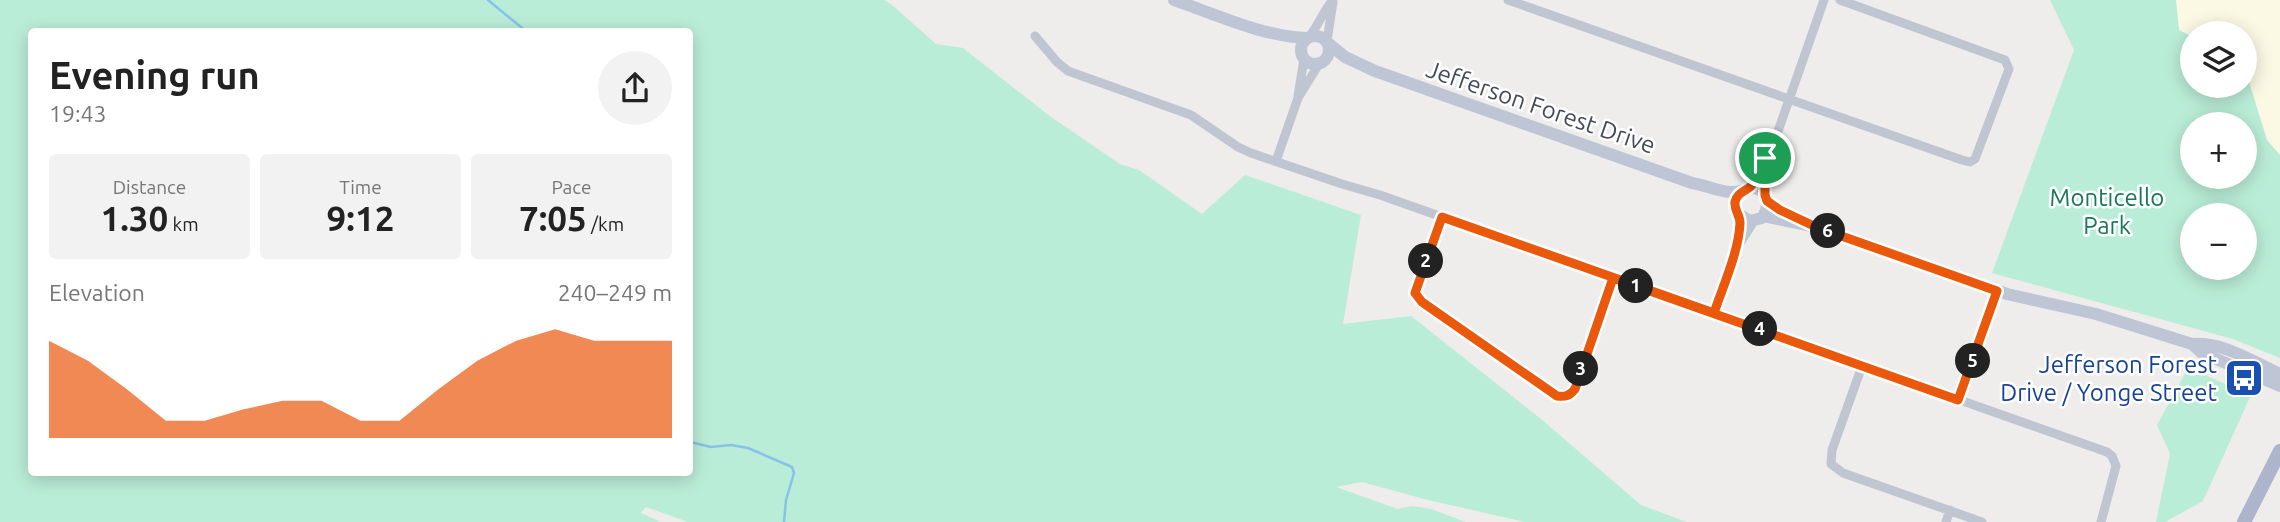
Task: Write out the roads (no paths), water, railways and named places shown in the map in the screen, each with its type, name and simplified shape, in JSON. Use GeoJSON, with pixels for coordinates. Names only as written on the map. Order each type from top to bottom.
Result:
{"type":"FeatureCollection","features":[{"type":"Feature","properties":{"kind":"main road"},"geometry":{"type":"LineString","coordinates":[[2244,522],[2280,451]]}},
{"type":"Feature","properties":{"kind":"street"},"geometry":{"type":"LineString","coordinates":[[1174,0],[1257,29],[1290,37],[1319,36],[1328,43]]}},
{"type":"Feature","properties":{"kind":"street"},"geometry":{"type":"LineString","coordinates":[[1298,98],[1301,45],[1320,23],[1329,2],[1333,0]]}},
{"type":"Feature","properties":{"kind":"street"},"geometry":{"type":"LineString","coordinates":[[1276,161],[1298,98],[1320,63],[1328,57],[1333,0]]}},
{"type":"Feature","properties":{"kind":"street"},"geometry":{"type":"LineString","coordinates":[[1508,0],[1970,162],[1978,153],[2008,69],[2005,60],[1840,0]]}},
{"type":"Feature","properties":{"kind":"street"},"geometry":{"type":"LineString","coordinates":[[1714,313],[1735,251],[1736,198],[1745,190],[1770,154],[1824,0]]}},
{"type":"Feature","properties":{"kind":"street"},"geometry":{"type":"LineString","coordinates":[[1257,29],[1302,56],[1310,64],[1320,63]]}},
{"type":"Feature","properties":{"kind":"street"},"geometry":{"type":"LineString","coordinates":[[1035,36],[1068,71],[1191,115],[1238,147],[2107,452],[2116,466],[2101,522]]}},
{"type":"Feature","properties":{"kind":"street","name":"Jefferson Forest Drive"},"geometry":{"type":"LineString","coordinates":[[1328,43],[1345,57],[1375,71],[1692,183],[1730,192],[1745,190]]}},
{"type":"Feature","properties":{"kind":"street","name":"Jefferson Forest Drive"},"geometry":{"type":"LineString","coordinates":[[1320,63],[1334,62],[1375,71]]}},
{"type":"Feature","properties":{"kind":"street"},"geometry":{"type":"LineString","coordinates":[[1735,251],[1767,209],[1765,180],[1770,154]]}},
{"type":"Feature","properties":{"kind":"street","name":"Jefferson Forest Drive"},"geometry":{"type":"LineString","coordinates":[[1692,183],[1727,201],[1737,212]]}},
{"type":"Feature","properties":{"kind":"street"},"geometry":{"type":"LineString","coordinates":[[1745,190],[1759,190],[1780,210],[1816,227],[1997,291],[2029,301],[2096,314],[2192,344],[2206,343],[2280,374]]}},
{"type":"Feature","properties":{"kind":"street"},"geometry":{"type":"LineString","coordinates":[[1737,212],[1746,220],[1759,218],[1816,227]]}},
{"type":"Feature","properties":{"kind":"street"},"geometry":{"type":"LineString","coordinates":[[1442,217],[1416,288],[1417,298],[1557,396],[1571,395],[1575,389],[1613,278]]}},
{"type":"Feature","properties":{"kind":"street"},"geometry":{"type":"LineString","coordinates":[[1958,400],[1997,291]]}},
{"type":"Feature","properties":{"kind":"street"},"geometry":{"type":"LineString","coordinates":[[2192,344],[2202,353],[2280,386]]}},
{"type":"Feature","properties":{"kind":"street"},"geometry":{"type":"LineString","coordinates":[[1862,366],[1830,457],[1831,464],[1843,473],[1982,522]]}},
{"type":"Feature","properties":{"kind":"street"},"geometry":{"type":"LineString","coordinates":[[1946,522],[1950,510]]}},
{"type":"Feature","properties":{"kind":"waterway"},"geometry":{"type":"LineString","coordinates":[[488,0],[522,28]]}},
{"type":"Feature","properties":{"kind":"waterway"},"geometry":{"type":"LineString","coordinates":[[693,443],[711,447],[731,445],[748,448],[792,467],[794,473],[786,500],[784,522]]}},
{"type":"Feature","properties":{"kind":"place","name":"Jefferson Forest Drive / Yonge Street"},"geometry":{"type":"Point","coordinates":[2244,378]}},
{"type":"Feature","properties":{"kind":"park label","name":"Monticello Park"},"geometry":{"type":"Point","coordinates":[2107,211]}}]}
